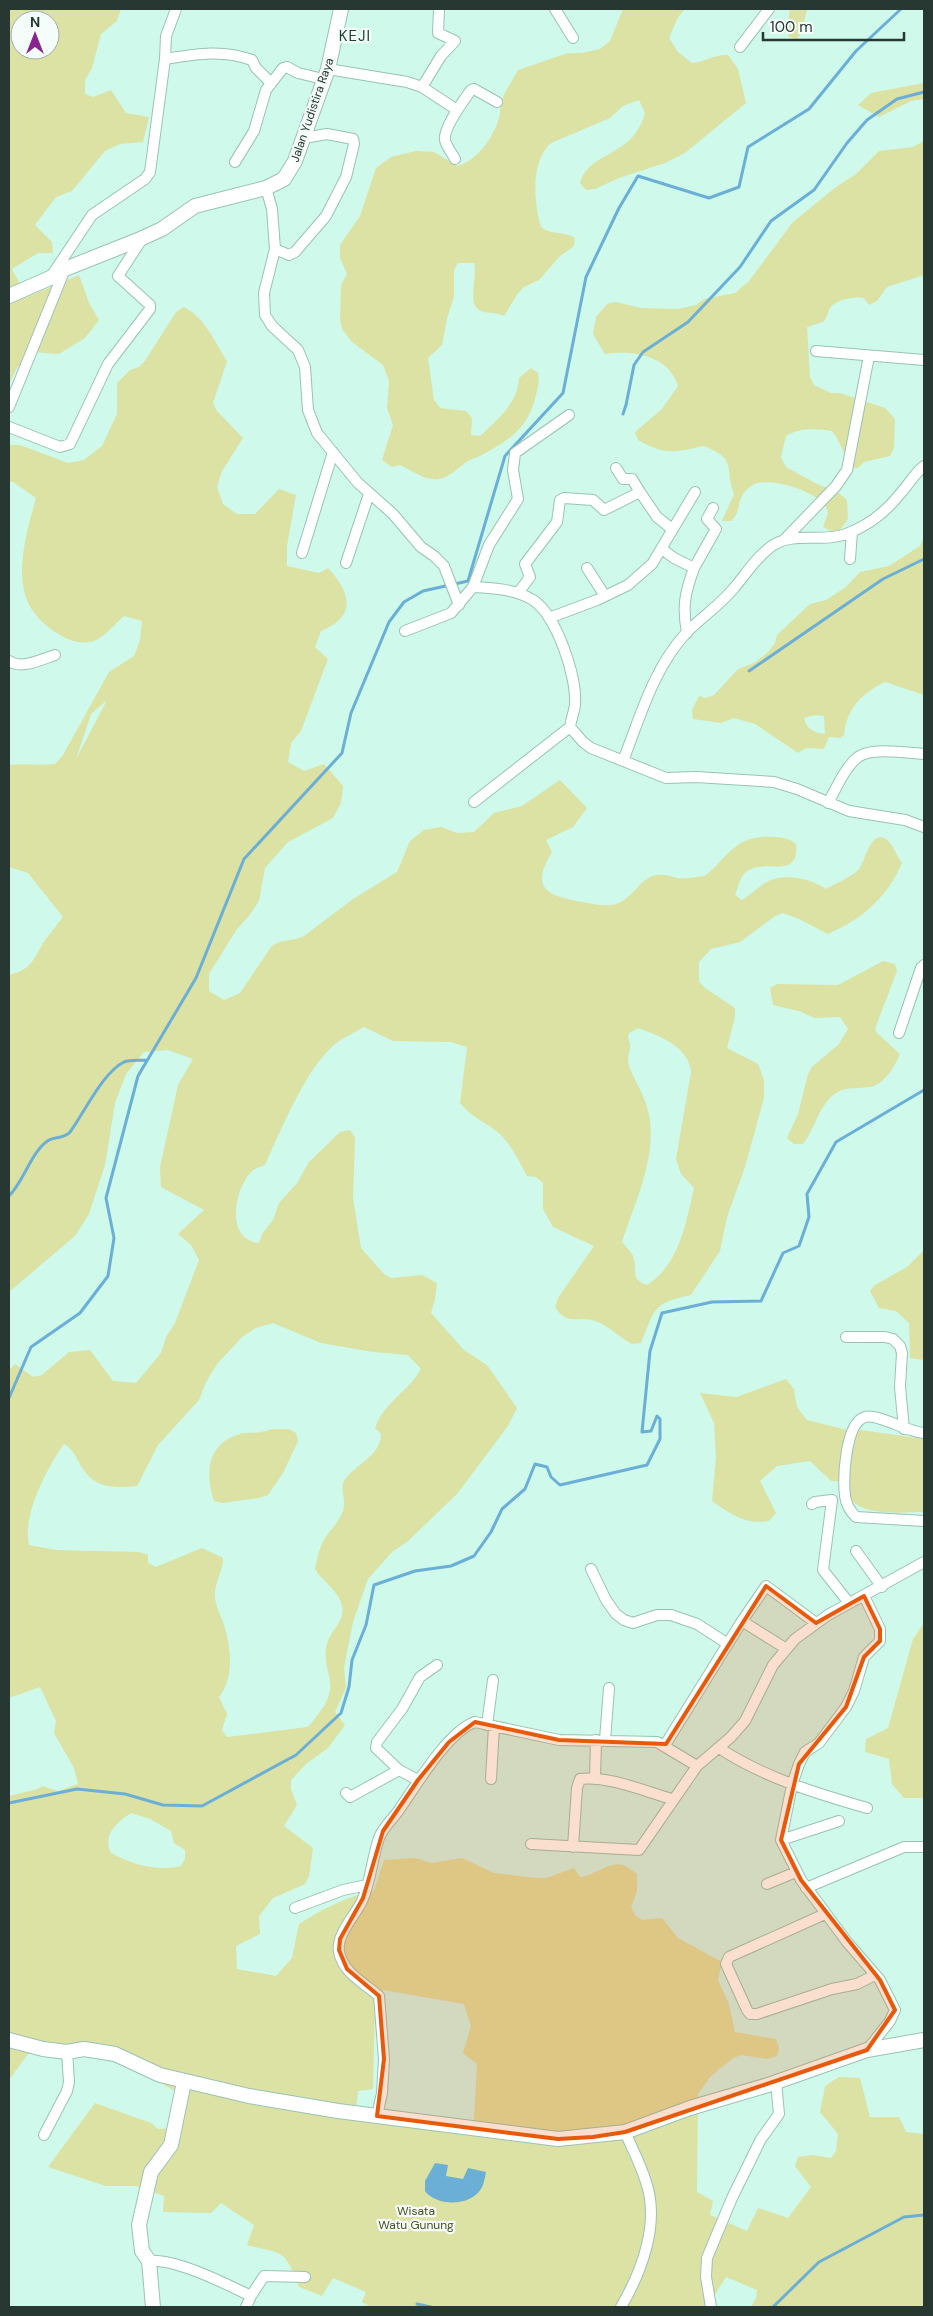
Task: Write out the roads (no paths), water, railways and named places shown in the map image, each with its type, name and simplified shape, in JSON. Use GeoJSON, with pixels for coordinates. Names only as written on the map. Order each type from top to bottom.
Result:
{"type":"FeatureCollection","features":[{"type":"Feature","properties":{"kind":"street"},"geometry":{"type":"LineString","coordinates":[[50,278],[92,215],[145,179],[150,172],[165,59],[166,36],[176,9]]}},
{"type":"Feature","properties":{"kind":"street","name":"Jalan Yudistira Raya"},"geometry":{"type":"LineString","coordinates":[[9,296],[50,278],[65,269],[162,229],[199,205],[266,188],[284,179],[290,172],[304,138],[325,74],[341,9]]}},
{"type":"Feature","properties":{"kind":"street"},"geometry":{"type":"LineString","coordinates":[[422,87],[441,56],[455,41],[438,33],[438,9]]}},
{"type":"Feature","properties":{"kind":"street"},"geometry":{"type":"LineString","coordinates":[[555,9],[573,38]]}},
{"type":"Feature","properties":{"kind":"street"},"geometry":{"type":"LineString","coordinates":[[740,47],[769,9]]}},
{"type":"Feature","properties":{"kind":"street"},"geometry":{"type":"LineString","coordinates":[[165,59],[215,52],[236,54],[252,60],[256,68],[271,83]]}},
{"type":"Feature","properties":{"kind":"street"},"geometry":{"type":"LineString","coordinates":[[235,162],[254,131],[266,90],[285,67],[298,73],[407,82],[422,87],[457,110]]}},
{"type":"Feature","properties":{"kind":"street"},"geometry":{"type":"LineString","coordinates":[[455,158],[445,139],[457,110],[472,89],[497,102]]}},
{"type":"Feature","properties":{"kind":"street"},"geometry":{"type":"LineString","coordinates":[[275,249],[289,255],[295,252],[326,216],[346,177],[354,144],[353,139],[327,134],[304,138]]}},
{"type":"Feature","properties":{"kind":"street"},"geometry":{"type":"LineString","coordinates":[[266,188],[272,210],[275,249],[264,293],[265,315],[272,326],[298,350],[305,367],[308,410],[317,433],[369,494],[393,514],[421,547],[444,566],[455,590],[459,605]]}},
{"type":"Feature","properties":{"kind":"street"},"geometry":{"type":"LineString","coordinates":[[9,427],[60,447],[70,444],[108,364],[150,309],[150,305],[146,300],[118,276],[142,238]]}},
{"type":"Feature","properties":{"kind":"street"},"geometry":{"type":"LineString","coordinates":[[9,407],[65,269]]}},
{"type":"Feature","properties":{"kind":"street"},"geometry":{"type":"LineString","coordinates":[[816,351],[924,360]]}},
{"type":"Feature","properties":{"kind":"street"},"geometry":{"type":"LineString","coordinates":[[623,761],[657,677],[670,655],[687,633],[734,589],[764,553],[784,540],[836,486],[847,470],[869,356]]}},
{"type":"Feature","properties":{"kind":"street"},"geometry":{"type":"LineString","coordinates":[[405,631],[451,613],[473,587],[490,545],[518,499],[513,470],[515,452],[569,415]]}},
{"type":"Feature","properties":{"kind":"street"},"geometry":{"type":"LineString","coordinates":[[302,553],[333,452]]}},
{"type":"Feature","properties":{"kind":"street"},"geometry":{"type":"LineString","coordinates":[[784,540],[835,538],[852,532],[880,516],[902,493],[915,473],[924,466]]}},
{"type":"Feature","properties":{"kind":"street"},"geometry":{"type":"LineString","coordinates":[[616,468],[623,479],[632,479],[658,517],[672,529]]}},
{"type":"Feature","properties":{"kind":"street"},"geometry":{"type":"LineString","coordinates":[[518,593],[530,577],[525,564],[557,522],[560,500],[564,498],[593,500],[604,510],[640,492]]}},
{"type":"Feature","properties":{"kind":"street"},"geometry":{"type":"LineString","coordinates":[[549,618],[628,585],[652,564],[695,492]]}},
{"type":"Feature","properties":{"kind":"street"},"geometry":{"type":"LineString","coordinates":[[346,563],[369,494]]}},
{"type":"Feature","properties":{"kind":"street"},"geometry":{"type":"LineString","coordinates":[[687,633],[683,612],[685,594],[694,568],[716,530],[707,520],[713,508]]}},
{"type":"Feature","properties":{"kind":"street"},"geometry":{"type":"LineString","coordinates":[[850,559],[852,532]]}},
{"type":"Feature","properties":{"kind":"street"},"geometry":{"type":"LineString","coordinates":[[662,548],[674,558],[694,568]]}},
{"type":"Feature","properties":{"kind":"street"},"geometry":{"type":"LineString","coordinates":[[587,568],[605,596]]}},
{"type":"Feature","properties":{"kind":"street"},"geometry":{"type":"LineString","coordinates":[[473,587],[518,593],[534,601],[549,618],[559,635],[575,689],[575,706],[570,727],[474,802]]}},
{"type":"Feature","properties":{"kind":"street"},"geometry":{"type":"LineString","coordinates":[[9,661],[12,664],[22,664],[55,655]]}},
{"type":"Feature","properties":{"kind":"street"},"geometry":{"type":"LineString","coordinates":[[570,727],[591,748],[666,778],[696,777],[774,782],[797,789],[849,811],[905,820],[923,826]]}},
{"type":"Feature","properties":{"kind":"street"},"geometry":{"type":"LineString","coordinates":[[828,803],[851,764],[863,754],[874,752],[924,754]]}},
{"type":"Feature","properties":{"kind":"street"},"geometry":{"type":"LineString","coordinates":[[899,1033],[924,964]]}},
{"type":"Feature","properties":{"kind":"street"},"geometry":{"type":"LineString","coordinates":[[846,1337],[885,1337],[897,1342],[900,1346],[902,1353],[900,1387],[904,1429]]}},
{"type":"Feature","properties":{"kind":"street"},"geometry":{"type":"LineString","coordinates":[[924,1432],[904,1429],[873,1416],[863,1417],[854,1424],[850,1435],[845,1476],[847,1501],[850,1511],[856,1517],[863,1519],[924,1521]]}},
{"type":"Feature","properties":{"kind":"street"},"geometry":{"type":"LineString","coordinates":[[812,1504],[832,1500],[847,1501]]}},
{"type":"Feature","properties":{"kind":"street"},"geometry":{"type":"LineString","coordinates":[[832,1500],[823,1570],[849,1603]]}},
{"type":"Feature","properties":{"kind":"street"},"geometry":{"type":"LineString","coordinates":[[856,1551],[882,1587]]}},
{"type":"Feature","properties":{"kind":"street"},"geometry":{"type":"LineString","coordinates":[[531,1844],[639,1850],[672,1799],[697,1766],[719,1748],[745,1721],[773,1665],[785,1648],[816,1623],[924,1562]]}},
{"type":"Feature","properties":{"kind":"street"},"geometry":{"type":"LineString","coordinates":[[591,1569],[606,1600],[616,1614],[624,1620],[633,1623],[657,1615],[671,1615],[697,1624],[728,1644]]}},
{"type":"Feature","properties":{"kind":"street"},"geometry":{"type":"LineString","coordinates":[[666,1745],[742,1621],[769,1583],[816,1623]]}},
{"type":"Feature","properties":{"kind":"street"},"geometry":{"type":"LineString","coordinates":[[864,1596],[880,1628],[880,1641],[864,1657],[854,1691],[846,1707],[819,1743],[805,1752],[792,1785],[781,1840],[806,1888],[880,1980],[895,2010],[890,2021],[867,2050]]}},
{"type":"Feature","properties":{"kind":"street"},"geometry":{"type":"LineString","coordinates":[[742,1621],[785,1648]]}},
{"type":"Feature","properties":{"kind":"street"},"geometry":{"type":"LineString","coordinates":[[418,1780],[399,1770],[378,1752],[376,1748],[377,1742],[402,1709],[420,1677],[437,1665]]}},
{"type":"Feature","properties":{"kind":"street"},"geometry":{"type":"LineString","coordinates":[[491,1779],[490,1725],[493,1680]]}},
{"type":"Feature","properties":{"kind":"street"},"geometry":{"type":"LineString","coordinates":[[595,1779],[609,1688]]}},
{"type":"Feature","properties":{"kind":"street"},"geometry":{"type":"LineString","coordinates":[[377,2116],[382,2093],[384,2059],[379,1996],[355,1977],[347,1968],[339,1950],[343,1932],[356,1913],[367,1885],[374,1853],[383,1831],[399,1811],[418,1780],[449,1742],[468,1724],[475,1722],[559,1740],[657,1742],[666,1745],[697,1766]]}},
{"type":"Feature","properties":{"kind":"street"},"geometry":{"type":"LineString","coordinates":[[719,1748],[760,1773],[867,1808]]}},
{"type":"Feature","properties":{"kind":"street"},"geometry":{"type":"LineString","coordinates":[[346,1793],[350,1797],[399,1770]]}},
{"type":"Feature","properties":{"kind":"street"},"geometry":{"type":"LineString","coordinates":[[573,1847],[579,1781],[582,1778],[595,1779],[672,1799]]}},
{"type":"Feature","properties":{"kind":"street"},"geometry":{"type":"LineString","coordinates":[[781,1840],[839,1821]]}},
{"type":"Feature","properties":{"kind":"street"},"geometry":{"type":"LineString","coordinates":[[806,1888],[904,1847],[924,1847]]}},
{"type":"Feature","properties":{"kind":"street"},"geometry":{"type":"LineString","coordinates":[[767,1884],[796,1872]]}},
{"type":"Feature","properties":{"kind":"street"},"geometry":{"type":"LineString","coordinates":[[295,1908],[343,1890],[367,1885]]}},
{"type":"Feature","properties":{"kind":"street"},"geometry":{"type":"LineString","coordinates":[[825,1914],[729,1957],[726,1964],[750,2014],[757,2014],[832,1989],[857,1984],[875,1975]]}},
{"type":"Feature","properties":{"kind":"street"},"geometry":{"type":"LineString","coordinates":[[9,2040],[34,2047],[67,2052],[84,2048],[115,2054],[160,2075],[249,2096],[377,2116],[558,2139],[624,2132],[690,2108],[776,2082],[867,2050],[924,2040]]}},
{"type":"Feature","properties":{"kind":"street"},"geometry":{"type":"LineString","coordinates":[[44,2135],[67,2091],[69,2082],[67,2052]]}},
{"type":"Feature","properties":{"kind":"street"},"geometry":{"type":"LineString","coordinates":[[153,2307],[149,2262],[142,2251],[139,2224],[147,2182],[151,2172],[171,2145],[184,2082]]}},
{"type":"Feature","properties":{"kind":"street"},"geometry":{"type":"LineString","coordinates":[[711,2307],[706,2277],[707,2258],[732,2198],[761,2139],[779,2114],[776,2082]]}},
{"type":"Feature","properties":{"kind":"street"},"geometry":{"type":"LineString","coordinates":[[621,2307],[632,2288],[644,2257],[650,2220],[650,2200],[646,2182],[624,2132]]}},
{"type":"Feature","properties":{"kind":"street"},"geometry":{"type":"LineString","coordinates":[[149,2262],[160,2260],[219,2281],[251,2296]]}},
{"type":"Feature","properties":{"kind":"street"},"geometry":{"type":"LineString","coordinates":[[246,2307],[264,2276],[305,2277]]}},
{"type":"Feature","properties":{"kind":"water"},"geometry":{"type":"Polygon","coordinates":[[[435,2163],[448,2165],[446,2176],[463,2179],[468,2168],[486,2172],[482,2187],[477,2194],[463,2201],[446,2202],[430,2196],[425,2191],[425,2181],[435,2163]]]}},
{"type":"Feature","properties":{"kind":"waterway"},"geometry":{"type":"LineString","coordinates":[[9,1398],[31,1347],[80,1313],[108,1276],[114,1238],[106,1198],[138,1076],[196,978],[244,859],[342,753],[351,713],[389,622],[404,602],[423,591],[468,581],[505,456],[563,393],[586,277],[619,208],[638,176],[709,198],[739,187],[748,147],[809,109],[856,51],[901,9]]}},
{"type":"Feature","properties":{"kind":"waterway"},"geometry":{"type":"LineString","coordinates":[[623,414],[634,365],[643,352],[688,322],[740,267],[771,221],[814,190],[847,143],[867,120],[897,99],[924,92]]}},
{"type":"Feature","properties":{"kind":"waterway"},"geometry":{"type":"LineString","coordinates":[[749,671],[883,579],[924,559]]}},
{"type":"Feature","properties":{"kind":"waterway"},"geometry":{"type":"LineString","coordinates":[[9,1196],[38,1151],[49,1140],[65,1136],[70,1132],[101,1084],[116,1067],[124,1062],[147,1060]]}},
{"type":"Feature","properties":{"kind":"waterway"},"geometry":{"type":"LineString","coordinates":[[9,1803],[77,1789],[125,1794],[163,1805],[202,1806],[296,1755],[341,1713],[349,1687],[352,1660],[366,1625],[374,1585],[415,1571],[451,1566],[474,1556],[491,1532],[502,1509],[525,1489],[535,1464],[547,1467],[551,1477],[560,1485],[647,1465],[660,1439],[660,1419],[657,1416],[651,1431],[642,1432],[650,1351],[662,1313],[712,1302],[761,1301],[783,1253],[799,1246],[809,1217],[807,1194],[836,1142],[924,1090]]}},
{"type":"Feature","properties":{"kind":"waterway"},"geometry":{"type":"LineString","coordinates":[[773,2307],[819,2262],[904,2217],[924,2215]]}},
{"type":"Feature","properties":{"kind":"waterway"},"geometry":{"type":"LineString","coordinates":[[417,2304],[431,2307]]}},
{"type":"Feature","properties":{"kind":"district","name":"KEJI"},"geometry":{"type":"Point","coordinates":[355,36]}},
{"type":"Feature","properties":{"kind":"park label","name":"Wisata Watu Gunung"},"geometry":{"type":"Point","coordinates":[416,2218]}}]}
